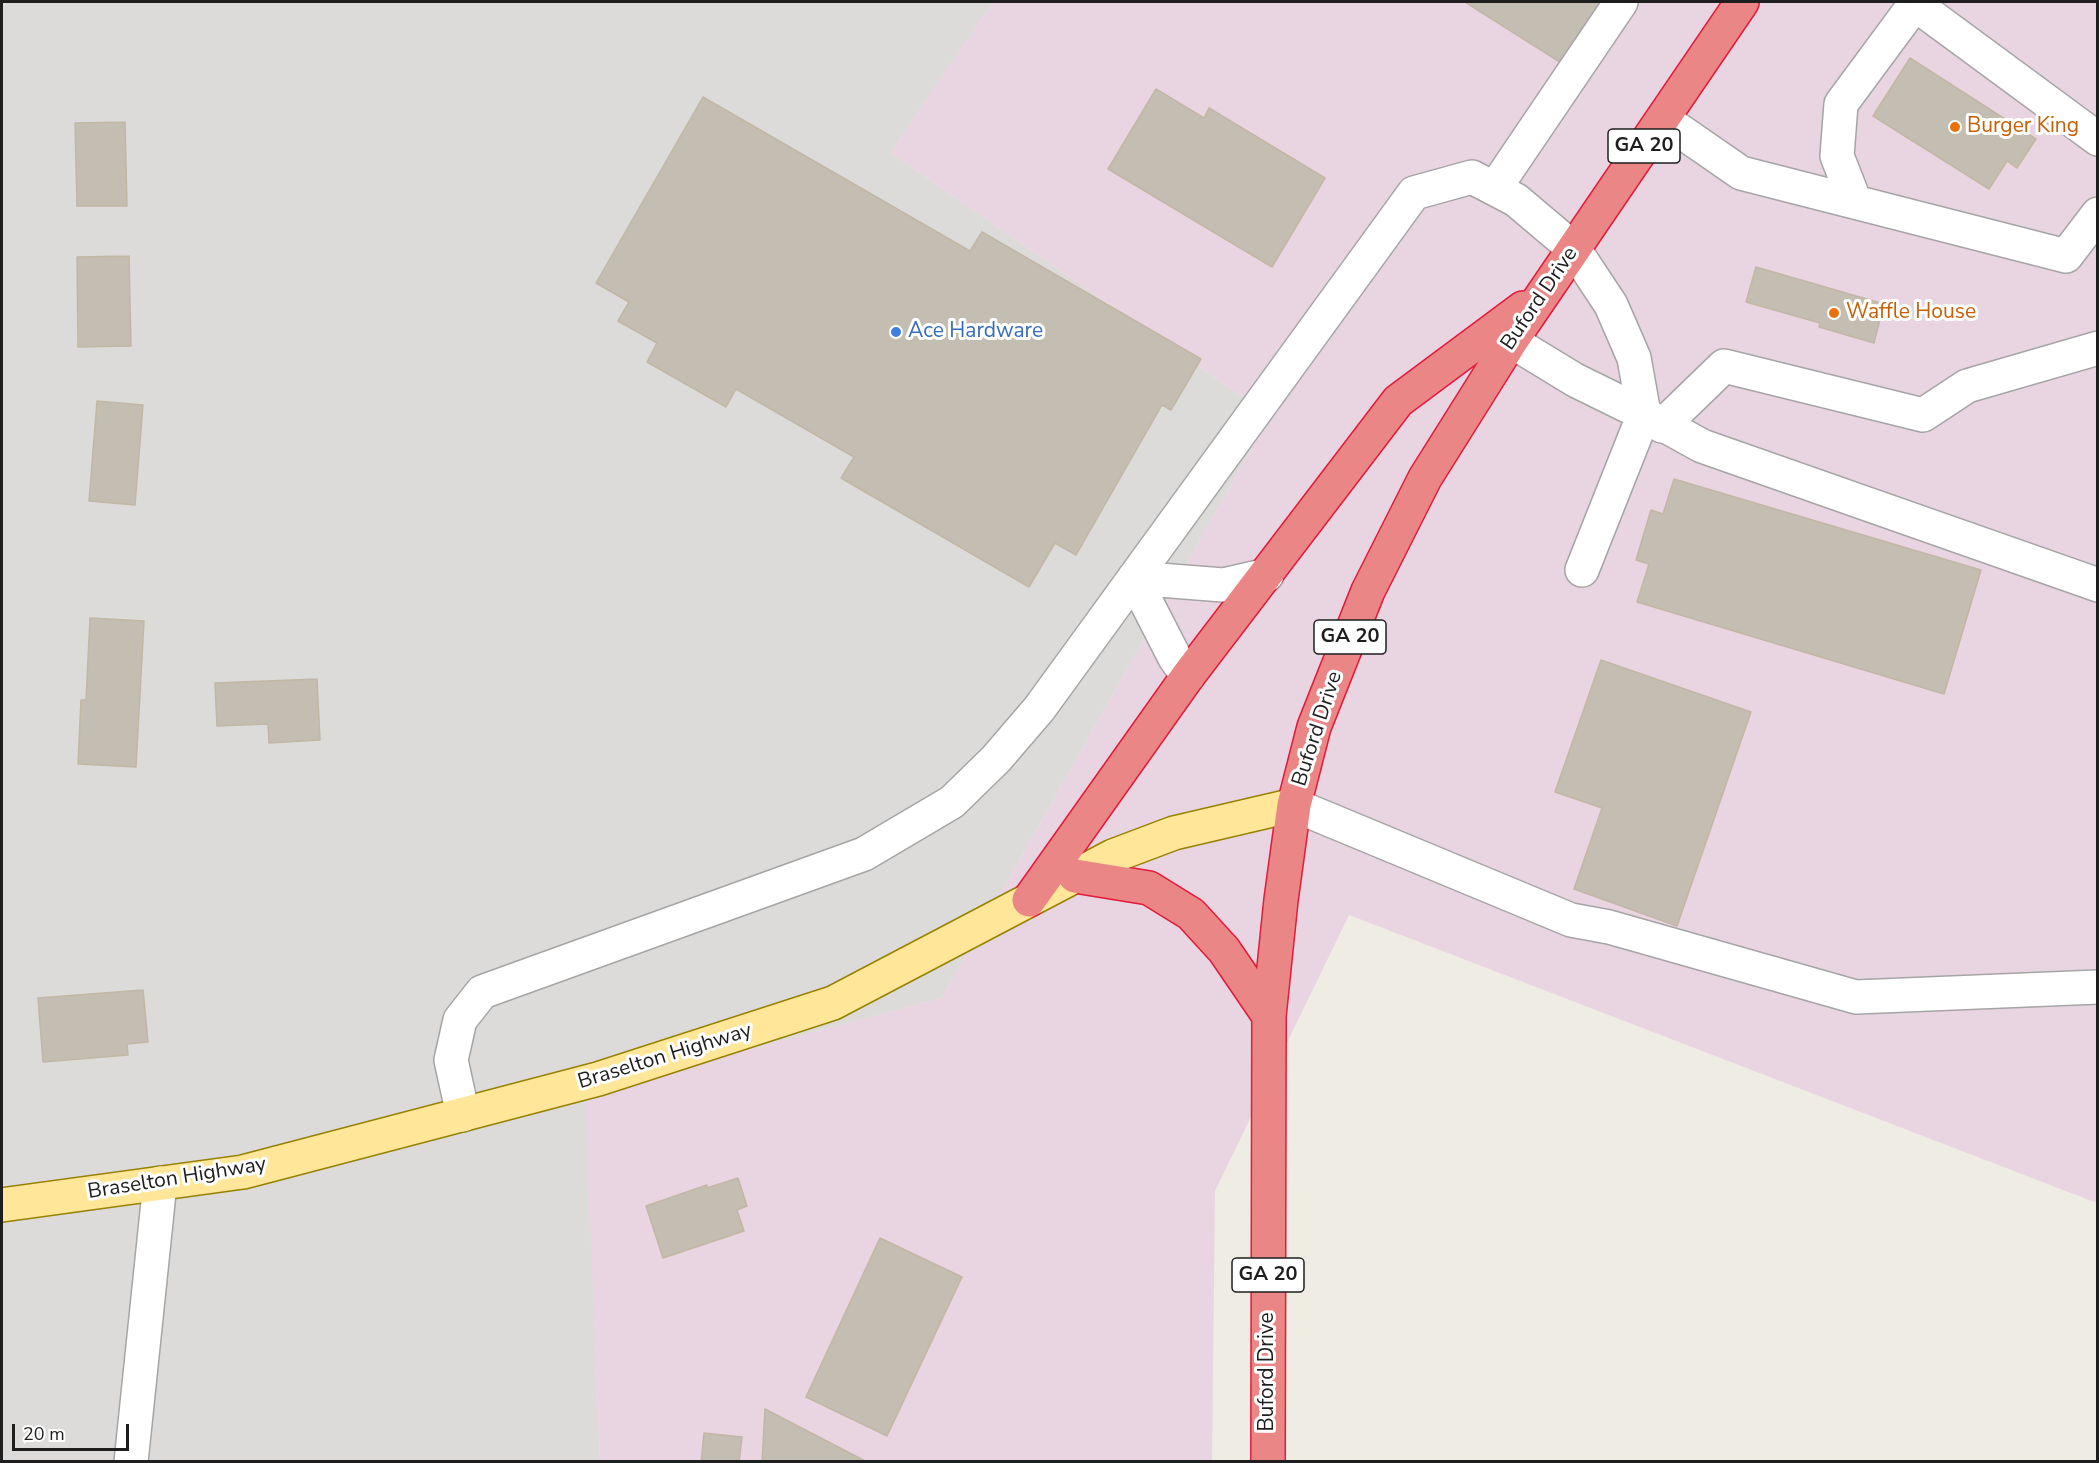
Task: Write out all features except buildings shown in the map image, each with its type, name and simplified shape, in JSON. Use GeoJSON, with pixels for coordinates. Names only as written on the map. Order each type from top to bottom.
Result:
{"type":"FeatureCollection","features":[{"type":"Feature","properties":{"kind":"highway","name":"Buford Drive"},"geometry":{"type":"LineString","coordinates":[[1268,1461],[1269,1016],[1294,805],[1314,727],[1368,591],[1425,478],[1511,340],[1742,2]]}},
{"type":"Feature","properties":{"kind":"highway"},"geometry":{"type":"LineString","coordinates":[[1029,900],[1188,676],[1398,400],[1546,291]]}},
{"type":"Feature","properties":{"kind":"highway"},"geometry":{"type":"LineString","coordinates":[[1075,876],[1149,888],[1191,914],[1224,950],[1269,1016]]}},
{"type":"Feature","properties":{"kind":"main road","name":"Braselton Highway"},"geometry":{"type":"LineString","coordinates":[[2,1205],[243,1172],[598,1079],[833,1003],[1113,856],[1174,833],[1294,805]]}},
{"type":"Feature","properties":{"kind":"lane"},"geometry":{"type":"LineString","coordinates":[[1495,188],[1621,2]]}},
{"type":"Feature","properties":{"kind":"lane"},"geometry":{"type":"LineString","coordinates":[[1855,202],[1837,156],[1841,105],[1914,3],[2097,139]]}},
{"type":"Feature","properties":{"kind":"lane"},"geometry":{"type":"LineString","coordinates":[[1663,118],[1741,172],[2066,256],[2097,214]]}},
{"type":"Feature","properties":{"kind":"lane"},"geometry":{"type":"LineString","coordinates":[[463,1115],[451,1060],[460,1020],[482,992],[864,854],[922,822],[952,802],[1003,751],[1039,709],[1414,193],[1472,177],[1516,200],[1574,249],[1611,305],[1634,358],[1653,420]]}},
{"type":"Feature","properties":{"kind":"lane"},"geometry":{"type":"LineString","coordinates":[[1511,340],[1575,380],[1702,446],[2097,585]]}},
{"type":"Feature","properties":{"kind":"lane"},"geometry":{"type":"LineString","coordinates":[[1582,570],[1653,420],[1724,366],[1923,415],[1966,386],[2097,348]]}},
{"type":"Feature","properties":{"kind":"lane"},"geometry":{"type":"LineString","coordinates":[[1134,579],[1223,585],[1267,574]]}},
{"type":"Feature","properties":{"kind":"lane"},"geometry":{"type":"LineString","coordinates":[[1134,579],[1175,658],[1188,676]]}},
{"type":"Feature","properties":{"kind":"lane"},"geometry":{"type":"LineString","coordinates":[[1294,805],[1571,920],[1609,927],[1856,997],[2097,987]]}},
{"type":"Feature","properties":{"kind":"lane"},"geometry":{"type":"LineString","coordinates":[[131,1461],[160,1184]]}},
{"type":"Feature","properties":{"kind":"shaded area"},"geometry":{"type":"Polygon","coordinates":[[[2,2],[993,2],[891,153],[1270,416],[942,998],[586,1093],[600,1461],[2,1462],[2,2]]]}},
{"type":"Feature","properties":{"kind":"shaded area"},"geometry":{"type":"Polygon","coordinates":[[[993,2],[2097,2],[2097,1203],[1349,915],[1215,1191],[1212,1461],[600,1461],[585,1093],[942,998],[1270,416],[891,153],[993,2]]]}},
{"type":"Feature","properties":{"kind":"place","name":"Burger King"},"geometry":{"type":"Point","coordinates":[1955,127]}},
{"type":"Feature","properties":{"kind":"place","name":"Waffle House"},"geometry":{"type":"Point","coordinates":[1834,313]}},
{"type":"Feature","properties":{"kind":"place","name":"Ace Hardware"},"geometry":{"type":"Point","coordinates":[896,332]}}]}
